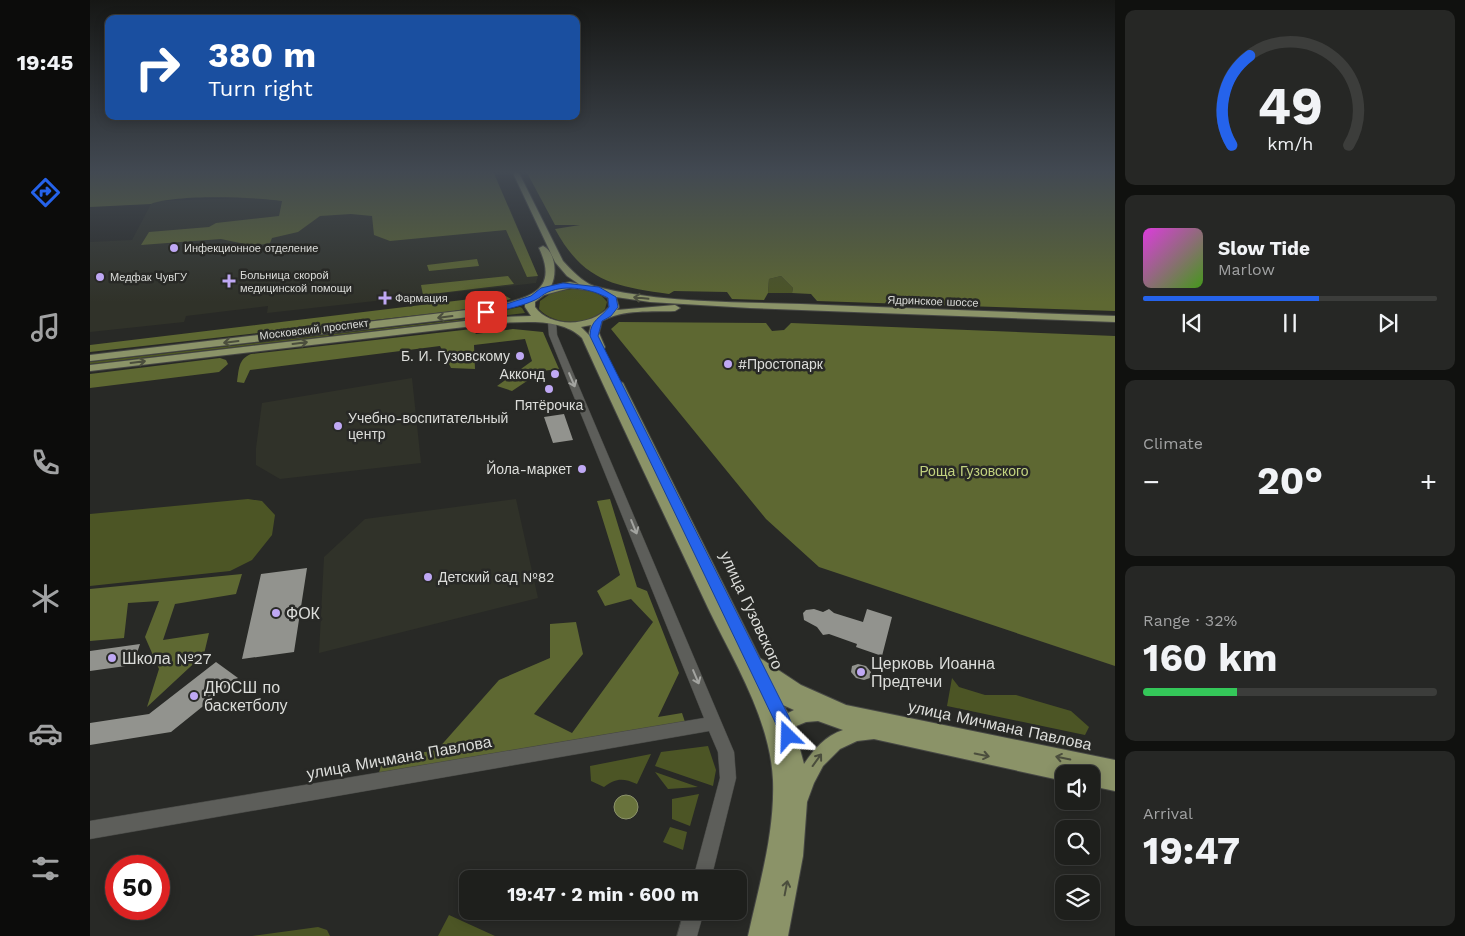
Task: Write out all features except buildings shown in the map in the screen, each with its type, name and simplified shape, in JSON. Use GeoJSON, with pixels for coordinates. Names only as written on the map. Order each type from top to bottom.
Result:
{"type":"FeatureCollection","features":[{"type":"Feature","properties":{"kind":"main road"},"geometry":{"type":"LineString","coordinates":[[527,215],[550,265],[551,279],[544,290],[534,298],[530,307],[540,318],[556,327]]}},
{"type":"Feature","properties":{"kind":"main road"},"geometry":{"type":"LineString","coordinates":[[536,215],[559,262],[578,280],[599,290]]}},
{"type":"Feature","properties":{"kind":"main road"},"geometry":{"type":"LineString","coordinates":[[544,290],[570,285],[599,290]]}},
{"type":"Feature","properties":{"kind":"main road","name":"Ядринское шоссе"},"geometry":{"type":"LineString","coordinates":[[599,290],[650,299],[750,305],[1115,319]]}},
{"type":"Feature","properties":{"kind":"main road","name":"улица Гузовского"},"geometry":{"type":"LineString","coordinates":[[599,290],[614,300],[614,307],[603,317],[594,330],[594,336],[716,583],[748,662]]}},
{"type":"Feature","properties":{"kind":"main road","name":"Московский проспект"},"geometry":{"type":"LineString","coordinates":[[90,358],[469,314],[500,308],[534,298]]}},
{"type":"Feature","properties":{"kind":"main road","name":"Ядринское шоссе"},"geometry":{"type":"LineString","coordinates":[[556,327],[578,324],[632,310],[750,305]]}},
{"type":"Feature","properties":{"kind":"main road","name":"Московский проспект"},"geometry":{"type":"LineString","coordinates":[[90,368],[499,320],[540,318]]}},
{"type":"Feature","properties":{"kind":"main road","name":"улица Гузовского"},"geometry":{"type":"LineString","coordinates":[[556,327],[578,329],[586,337],[794,758],[798,804],[791,862],[766,935]]}},
{"type":"Feature","properties":{"kind":"main road"},"geometry":{"type":"LineString","coordinates":[[748,662],[793,690],[825,704],[851,712]]}},
{"type":"Feature","properties":{"kind":"main road","name":"улица Мичмана Павлова"},"geometry":{"type":"LineString","coordinates":[[748,662],[764,684],[792,702],[883,733],[915,734]]}},
{"type":"Feature","properties":{"kind":"main road","name":"улица Гузовского"},"geometry":{"type":"LineString","coordinates":[[764,684],[778,727],[782,778],[781,805],[766,935]]}},
{"type":"Feature","properties":{"kind":"main road"},"geometry":{"type":"LineString","coordinates":[[778,727],[804,714],[817,712]]}},
{"type":"Feature","properties":{"kind":"main road","name":"улица Мичмана Павлова"},"geometry":{"type":"LineString","coordinates":[[817,712],[851,712],[915,734],[1115,769]]}},
{"type":"Feature","properties":{"kind":"main road"},"geometry":{"type":"LineString","coordinates":[[798,804],[804,782],[813,764],[835,741],[855,733],[883,733]]}},
{"type":"Feature","properties":{"kind":"main road","name":"улица Мичмана Павлова"},"geometry":{"type":"LineString","coordinates":[[949,741],[1055,769]]}},
{"type":"Feature","properties":{"kind":"main road"},"geometry":{"type":"LineString","coordinates":[[1100,780],[1115,782]]}},
{"type":"Feature","properties":{"kind":"street"},"geometry":{"type":"LineString","coordinates":[[556,327],[726,752],[728,778],[704,870]]}},
{"type":"Feature","properties":{"kind":"street","name":"улица Мичмана Павлова"},"geometry":{"type":"LineString","coordinates":[[90,830],[715,723]]}},
{"type":"Feature","properties":{"kind":"street"},"geometry":{"type":"LineString","coordinates":[[687,936],[691,920]]}},
{"type":"Feature","properties":{"kind":"shaded area","name":"Больница скорой медицинской помощи"},"geometry":{"type":"Polygon","coordinates":[[[145,215],[513,215],[538,276],[536,283],[267,313],[268,306],[186,316],[184,322],[90,332],[90,242],[132,240],[145,215]]]}},
{"type":"Feature","properties":{"kind":"shaded area"},"geometry":{"type":"Polygon","coordinates":[[[781,276],[793,288],[792,293],[768,293],[769,279],[781,276]]]}},
{"type":"Feature","properties":{"kind":"shaded area"},"geometry":{"type":"Polygon","coordinates":[[[572,289],[586,290],[600,295],[607,302],[605,309],[590,319],[572,322],[553,319],[539,309],[540,301],[553,292],[572,289]]]}},
{"type":"Feature","properties":{"kind":"shaded area"},"geometry":{"type":"Polygon","coordinates":[[[520,307],[525,313],[90,364],[90,362],[465,319],[520,307]]]}},
{"type":"Feature","properties":{"kind":"shaded area","name":"Учебно-воспитательный центр"},"geometry":{"type":"Polygon","coordinates":[[[412,378],[421,463],[280,479],[256,465],[256,448],[262,403],[412,378]]]}},
{"type":"Feature","properties":{"kind":"shaded area"},"geometry":{"type":"Polygon","coordinates":[[[248,499],[262,501],[275,515],[272,535],[252,560],[230,571],[90,586],[90,514],[248,499]]]}},
{"type":"Feature","properties":{"kind":"shaded area","name":"Детский сад №82"},"geometry":{"type":"Polygon","coordinates":[[[516,499],[538,598],[319,653],[324,557],[365,519],[516,499]]]}},
{"type":"Feature","properties":{"kind":"shaded area"},"geometry":{"type":"Polygon","coordinates":[[[952,678],[959,687],[985,695],[1016,695],[1071,711],[1089,727],[1085,735],[947,706],[952,678]]]}},
{"type":"Feature","properties":{"kind":"shaded area"},"geometry":{"type":"Polygon","coordinates":[[[708,746],[716,770],[713,786],[655,766],[661,752],[708,746]]]}},
{"type":"Feature","properties":{"kind":"shaded area"},"geometry":{"type":"Polygon","coordinates":[[[651,754],[637,784],[620,780],[604,787],[591,781],[590,766],[651,754]]]}},
{"type":"Feature","properties":{"kind":"shaded area"},"geometry":{"type":"Polygon","coordinates":[[[655,772],[698,787],[668,789],[655,772]]]}},
{"type":"Feature","properties":{"kind":"shaded area"},"geometry":{"type":"Polygon","coordinates":[[[699,794],[690,826],[672,819],[672,799],[699,794]]]}},
{"type":"Feature","properties":{"kind":"shaded area"},"geometry":{"type":"Polygon","coordinates":[[[626,795],[631,796],[637,802],[637,812],[631,818],[626,819],[621,818],[615,812],[614,807],[615,802],[621,796],[626,795]]]}},
{"type":"Feature","properties":{"kind":"shaded area"},"geometry":{"type":"Polygon","coordinates":[[[670,827],[687,832],[683,850],[663,842],[670,827]]]}},
{"type":"Feature","properties":{"kind":"shaded area"},"geometry":{"type":"Polygon","coordinates":[[[449,915],[495,936],[438,936],[449,915]]]}},
{"type":"Feature","properties":{"kind":"shaded area"},"geometry":{"type":"Polygon","coordinates":[[[318,927],[327,930],[330,936],[252,936],[318,927]]]}},
{"type":"Feature","properties":{"kind":"green space"},"geometry":{"type":"Polygon","coordinates":[[[340,215],[320,216],[298,232],[272,238],[270,243],[254,246],[221,239],[141,245],[149,232],[209,227],[216,223],[279,216],[340,215]]]}},
{"type":"Feature","properties":{"kind":"green space"},"geometry":{"type":"Polygon","coordinates":[[[358,215],[512,215],[538,276],[527,277],[506,230],[390,241],[374,235],[372,216],[358,215]]]}},
{"type":"Feature","properties":{"kind":"green space"},"geometry":{"type":"Polygon","coordinates":[[[549,215],[1115,215],[1115,311],[817,301],[811,294],[792,293],[793,288],[781,276],[769,279],[768,293],[764,300],[732,299],[727,292],[674,291],[669,294],[616,284],[589,271],[566,247],[555,229],[580,225],[555,225],[549,215]]]}},
{"type":"Feature","properties":{"kind":"green space"},"geometry":{"type":"Polygon","coordinates":[[[477,259],[479,266],[429,271],[427,265],[477,259]]]}},
{"type":"Feature","properties":{"kind":"green space"},"geometry":{"type":"Polygon","coordinates":[[[508,276],[514,284],[423,295],[421,285],[508,276]]]}},
{"type":"Feature","properties":{"kind":"green space"},"geometry":{"type":"Polygon","coordinates":[[[504,295],[511,299],[454,311],[90,352],[90,345],[504,295]]]}},
{"type":"Feature","properties":{"kind":"green space","name":"Роща Гузовского"},"geometry":{"type":"Polygon","coordinates":[[[619,322],[766,323],[772,331],[784,330],[791,323],[1115,336],[1115,666],[819,567],[766,519],[611,329],[619,322]]]}},
{"type":"Feature","properties":{"kind":"green space"},"geometry":{"type":"Polygon","coordinates":[[[472,329],[476,334],[513,329],[543,332],[559,369],[542,371],[512,391],[497,386],[532,361],[525,339],[474,345],[475,369],[451,368],[440,346],[250,370],[244,383],[237,382],[241,362],[251,354],[472,329]]]}},
{"type":"Feature","properties":{"kind":"green space"},"geometry":{"type":"Polygon","coordinates":[[[220,358],[226,360],[228,364],[219,372],[90,388],[90,374],[220,358]]]}},
{"type":"Feature","properties":{"kind":"green space"},"geometry":{"type":"Polygon","coordinates":[[[610,499],[637,587],[647,591],[679,673],[658,717],[682,713],[686,725],[378,776],[383,759],[437,750],[499,680],[550,658],[550,624],[576,622],[583,654],[534,714],[572,733],[653,622],[631,599],[605,606],[597,591],[620,575],[597,501],[610,499]]]}},
{"type":"Feature","properties":{"kind":"green space"},"geometry":{"type":"Polygon","coordinates":[[[242,574],[236,594],[175,604],[163,640],[209,633],[204,654],[147,707],[159,669],[145,637],[159,601],[128,603],[124,638],[90,641],[90,589],[242,574]]]}},
{"type":"Feature","properties":{"kind":"place","name":"Инфекционное отделение"},"geometry":{"type":"Point","coordinates":[174,248]}},
{"type":"Feature","properties":{"kind":"place","name":"Медфак ЧувГУ"},"geometry":{"type":"Point","coordinates":[100,277]}},
{"type":"Feature","properties":{"kind":"place","name":"Больница скорой медицинской помощи"},"geometry":{"type":"Point","coordinates":[229,281]}},
{"type":"Feature","properties":{"kind":"place","name":"Фармация"},"geometry":{"type":"Point","coordinates":[385,298]}},
{"type":"Feature","properties":{"kind":"place","name":"Б. И. Гузовскому"},"geometry":{"type":"Point","coordinates":[520,356]}},
{"type":"Feature","properties":{"kind":"place","name":"#Простопарк"},"geometry":{"type":"Point","coordinates":[728,364]}},
{"type":"Feature","properties":{"kind":"place","name":"Акконд"},"geometry":{"type":"Point","coordinates":[555,374]}},
{"type":"Feature","properties":{"kind":"place","name":"Пятёрочка"},"geometry":{"type":"Point","coordinates":[549,389]}},
{"type":"Feature","properties":{"kind":"place","name":"Учебно-воспитательный центр"},"geometry":{"type":"Point","coordinates":[338,426]}},
{"type":"Feature","properties":{"kind":"place","name":"Йола-маркет"},"geometry":{"type":"Point","coordinates":[582,469]}},
{"type":"Feature","properties":{"kind":"place","name":"Детский сад №82"},"geometry":{"type":"Point","coordinates":[428,577]}},
{"type":"Feature","properties":{"kind":"place","name":"ФОК"},"geometry":{"type":"Point","coordinates":[276,613]}},
{"type":"Feature","properties":{"kind":"place","name":"Школа №27"},"geometry":{"type":"Point","coordinates":[112,658]}},
{"type":"Feature","properties":{"kind":"place","name":"Церковь Иоанна Предтечи"},"geometry":{"type":"Point","coordinates":[861,672]}},
{"type":"Feature","properties":{"kind":"place","name":"ДЮСШ по баскетболу"},"geometry":{"type":"Point","coordinates":[194,696]}},
{"type":"Feature","properties":{"kind":"route"},"geometry":{"type":"LineString","coordinates":[[486,312],[534,298],[544,290],[563,286],[596,289],[612,297],[614,307],[608,314],[598,320],[594,336],[716,583],[788,736]]}}]}
